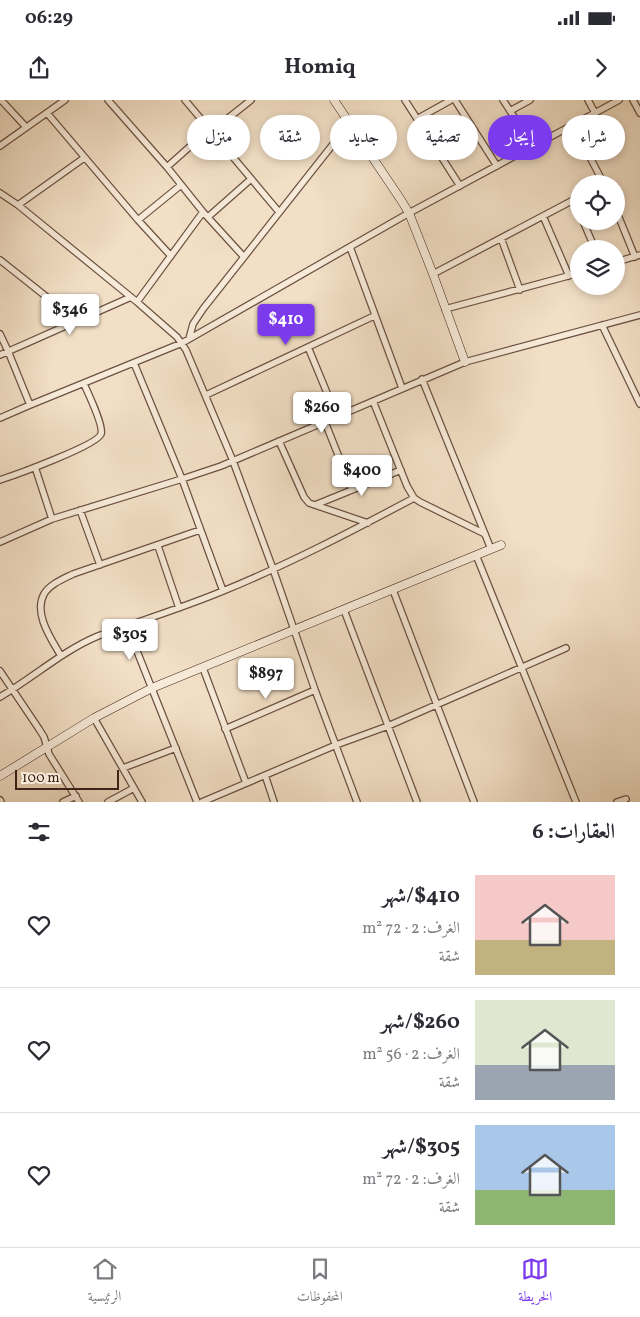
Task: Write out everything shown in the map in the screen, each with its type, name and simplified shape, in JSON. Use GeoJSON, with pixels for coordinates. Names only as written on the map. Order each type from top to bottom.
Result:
{"type":"FeatureCollection","features":[{"type":"Feature","properties":{"kind":"street"},"geometry":{"type":"LineString","coordinates":[[1,100],[26,128]]}},
{"type":"Feature","properties":{"kind":"street"},"geometry":{"type":"LineString","coordinates":[[0,146],[65,100]]}},
{"type":"Feature","properties":{"kind":"street"},"geometry":{"type":"LineString","coordinates":[[108,100],[167,167],[203,212],[244,257]]}},
{"type":"Feature","properties":{"kind":"street"},"geometry":{"type":"LineString","coordinates":[[184,100],[198,115]]}},
{"type":"Feature","properties":{"kind":"street"},"geometry":{"type":"LineString","coordinates":[[232,115],[251,100]]}},
{"type":"Feature","properties":{"kind":"street"},"geometry":{"type":"LineString","coordinates":[[334,100],[343,115]]}},
{"type":"Feature","properties":{"kind":"street"},"geometry":{"type":"LineString","coordinates":[[404,100],[414,115]]}},
{"type":"Feature","properties":{"kind":"street"},"geometry":{"type":"LineString","coordinates":[[424,115],[451,100]]}},
{"type":"Feature","properties":{"kind":"street"},"geometry":{"type":"LineString","coordinates":[[455,100],[497,166]]}},
{"type":"Feature","properties":{"kind":"street"},"geometry":{"type":"LineString","coordinates":[[503,100],[513,115]]}},
{"type":"Feature","properties":{"kind":"street"},"geometry":{"type":"LineString","coordinates":[[510,111],[530,100]]}},
{"type":"Feature","properties":{"kind":"street"},"geometry":{"type":"LineString","coordinates":[[588,100],[595,113]]}},
{"type":"Feature","properties":{"kind":"street"},"geometry":{"type":"LineString","coordinates":[[591,115],[619,100]]}},
{"type":"Feature","properties":{"kind":"street"},"geometry":{"type":"LineString","coordinates":[[633,100],[640,114]]}},
{"type":"Feature","properties":{"kind":"street"},"geometry":{"type":"LineString","coordinates":[[47,113],[84,158],[171,256]]}},
{"type":"Feature","properties":{"kind":"street"},"geometry":{"type":"LineString","coordinates":[[189,339],[193,324],[203,309],[330,148]]}},
{"type":"Feature","properties":{"kind":"street"},"geometry":{"type":"LineString","coordinates":[[167,167],[187,149]]}},
{"type":"Feature","properties":{"kind":"street"},"geometry":{"type":"LineString","coordinates":[[18,204],[84,158]]}},
{"type":"Feature","properties":{"kind":"street"},"geometry":{"type":"LineString","coordinates":[[235,160],[278,212]]}},
{"type":"Feature","properties":{"kind":"street"},"geometry":{"type":"LineString","coordinates":[[374,160],[409,213],[465,362]]}},
{"type":"Feature","properties":{"kind":"street"},"geometry":{"type":"LineString","coordinates":[[443,160],[460,186]]}},
{"type":"Feature","properties":{"kind":"street"},"geometry":{"type":"LineString","coordinates":[[0,418],[182,343],[409,213],[508,160]]}},
{"type":"Feature","properties":{"kind":"street"},"geometry":{"type":"LineString","coordinates":[[591,160],[599,175]]}},
{"type":"Feature","properties":{"kind":"street"},"geometry":{"type":"LineString","coordinates":[[208,217],[251,179]]}},
{"type":"Feature","properties":{"kind":"street"},"geometry":{"type":"LineString","coordinates":[[138,220],[181,185]]}},
{"type":"Feature","properties":{"kind":"street"},"geometry":{"type":"LineString","coordinates":[[0,193],[18,204],[131,297],[182,343],[233,461],[357,802]]}},
{"type":"Feature","properties":{"kind":"street"},"geometry":{"type":"LineString","coordinates":[[433,274],[570,201]]}},
{"type":"Feature","properties":{"kind":"street"},"geometry":{"type":"LineString","coordinates":[[137,302],[203,212]]}},
{"type":"Feature","properties":{"kind":"street"},"geometry":{"type":"LineString","coordinates":[[445,309],[568,276],[543,216]]}},
{"type":"Feature","properties":{"kind":"street"},"geometry":{"type":"LineString","coordinates":[[625,229],[638,256],[625,260]]}},
{"type":"Feature","properties":{"kind":"street"},"geometry":{"type":"LineString","coordinates":[[501,238],[520,290]]}},
{"type":"Feature","properties":{"kind":"street"},"geometry":{"type":"LineString","coordinates":[[350,247],[402,388]]}},
{"type":"Feature","properties":{"kind":"street"},"geometry":{"type":"LineString","coordinates":[[0,260],[77,321]]}},
{"type":"Feature","properties":{"kind":"street"},"geometry":{"type":"LineString","coordinates":[[0,354],[131,297]]}},
{"type":"Feature","properties":{"kind":"street"},"geometry":{"type":"LineString","coordinates":[[0,542],[52,519],[182,480],[233,461],[465,362],[640,315]]}},
{"type":"Feature","properties":{"kind":"street"},"geometry":{"type":"LineString","coordinates":[[206,395],[374,316]]}},
{"type":"Feature","properties":{"kind":"street"},"geometry":{"type":"LineString","coordinates":[[602,325],[640,404]]}},
{"type":"Feature","properties":{"kind":"street"},"geometry":{"type":"LineString","coordinates":[[0,334],[30,405]]}},
{"type":"Feature","properties":{"kind":"street"},"geometry":{"type":"LineString","coordinates":[[308,347],[337,417]]}},
{"type":"Feature","properties":{"kind":"street"},"geometry":{"type":"LineString","coordinates":[[134,362],[182,480],[223,591]]}},
{"type":"Feature","properties":{"kind":"street"},"geometry":{"type":"LineString","coordinates":[[422,379],[491,549]]}},
{"type":"Feature","properties":{"kind":"street"},"geometry":{"type":"LineString","coordinates":[[0,480],[85,446],[100,438],[101,425],[84,384]]}},
{"type":"Feature","properties":{"kind":"street"},"geometry":{"type":"LineString","coordinates":[[373,401],[410,493],[414,498],[485,534]]}},
{"type":"Feature","properties":{"kind":"street"},"geometry":{"type":"LineString","coordinates":[[325,422],[352,490]]}},
{"type":"Feature","properties":{"kind":"street"},"geometry":{"type":"LineString","coordinates":[[280,441],[304,497],[310,503],[368,523]]}},
{"type":"Feature","properties":{"kind":"street"},"geometry":{"type":"LineString","coordinates":[[35,467],[52,519]]}},
{"type":"Feature","properties":{"kind":"street"},"geometry":{"type":"LineString","coordinates":[[315,505],[401,470]]}},
{"type":"Feature","properties":{"kind":"street"},"geometry":{"type":"LineString","coordinates":[[0,697],[87,640],[179,608],[274,570],[414,498]]}},
{"type":"Feature","properties":{"kind":"street"},"geometry":{"type":"LineString","coordinates":[[80,510],[100,566]]}},
{"type":"Feature","properties":{"kind":"street"},"geometry":{"type":"LineString","coordinates":[[61,656],[43,621],[41,610],[44,594],[59,581],[73,574],[200,530]]}},
{"type":"Feature","properties":{"kind":"street"},"geometry":{"type":"LineString","coordinates":[[0,776],[94,718],[152,688],[501,545]]}},
{"type":"Feature","properties":{"kind":"street"},"geometry":{"type":"LineString","coordinates":[[158,546],[179,608]]}},
{"type":"Feature","properties":{"kind":"street"},"geometry":{"type":"LineString","coordinates":[[476,555],[576,802]]}},
{"type":"Feature","properties":{"kind":"street"},"geometry":{"type":"LineString","coordinates":[[393,590],[474,802]]}},
{"type":"Feature","properties":{"kind":"street"},"geometry":{"type":"LineString","coordinates":[[344,610],[417,802]]}},
{"type":"Feature","properties":{"kind":"street"},"geometry":{"type":"LineString","coordinates":[[127,626],[197,802]]}},
{"type":"Feature","properties":{"kind":"street"},"geometry":{"type":"LineString","coordinates":[[202,802],[214,800],[246,783],[336,745],[388,726],[566,648]]}},
{"type":"Feature","properties":{"kind":"street"},"geometry":{"type":"LineString","coordinates":[[203,668],[246,783]]}},
{"type":"Feature","properties":{"kind":"street"},"geometry":{"type":"LineString","coordinates":[[0,671],[44,737],[49,754],[78,799],[63,802]]}},
{"type":"Feature","properties":{"kind":"street"},"geometry":{"type":"LineString","coordinates":[[225,730],[315,690]]}},
{"type":"Feature","properties":{"kind":"street"},"geometry":{"type":"LineString","coordinates":[[94,718],[142,802]]}},
{"type":"Feature","properties":{"kind":"street"},"geometry":{"type":"LineString","coordinates":[[123,768],[176,748]]}},
{"type":"Feature","properties":{"kind":"street"},"geometry":{"type":"LineString","coordinates":[[265,775],[274,802]]}},
{"type":"Feature","properties":{"kind":"street"},"geometry":{"type":"LineString","coordinates":[[108,802],[134,788]]}},
{"type":"Feature","properties":{"kind":"street"},"geometry":{"type":"LineString","coordinates":[[617,802],[626,798]]}}]}
